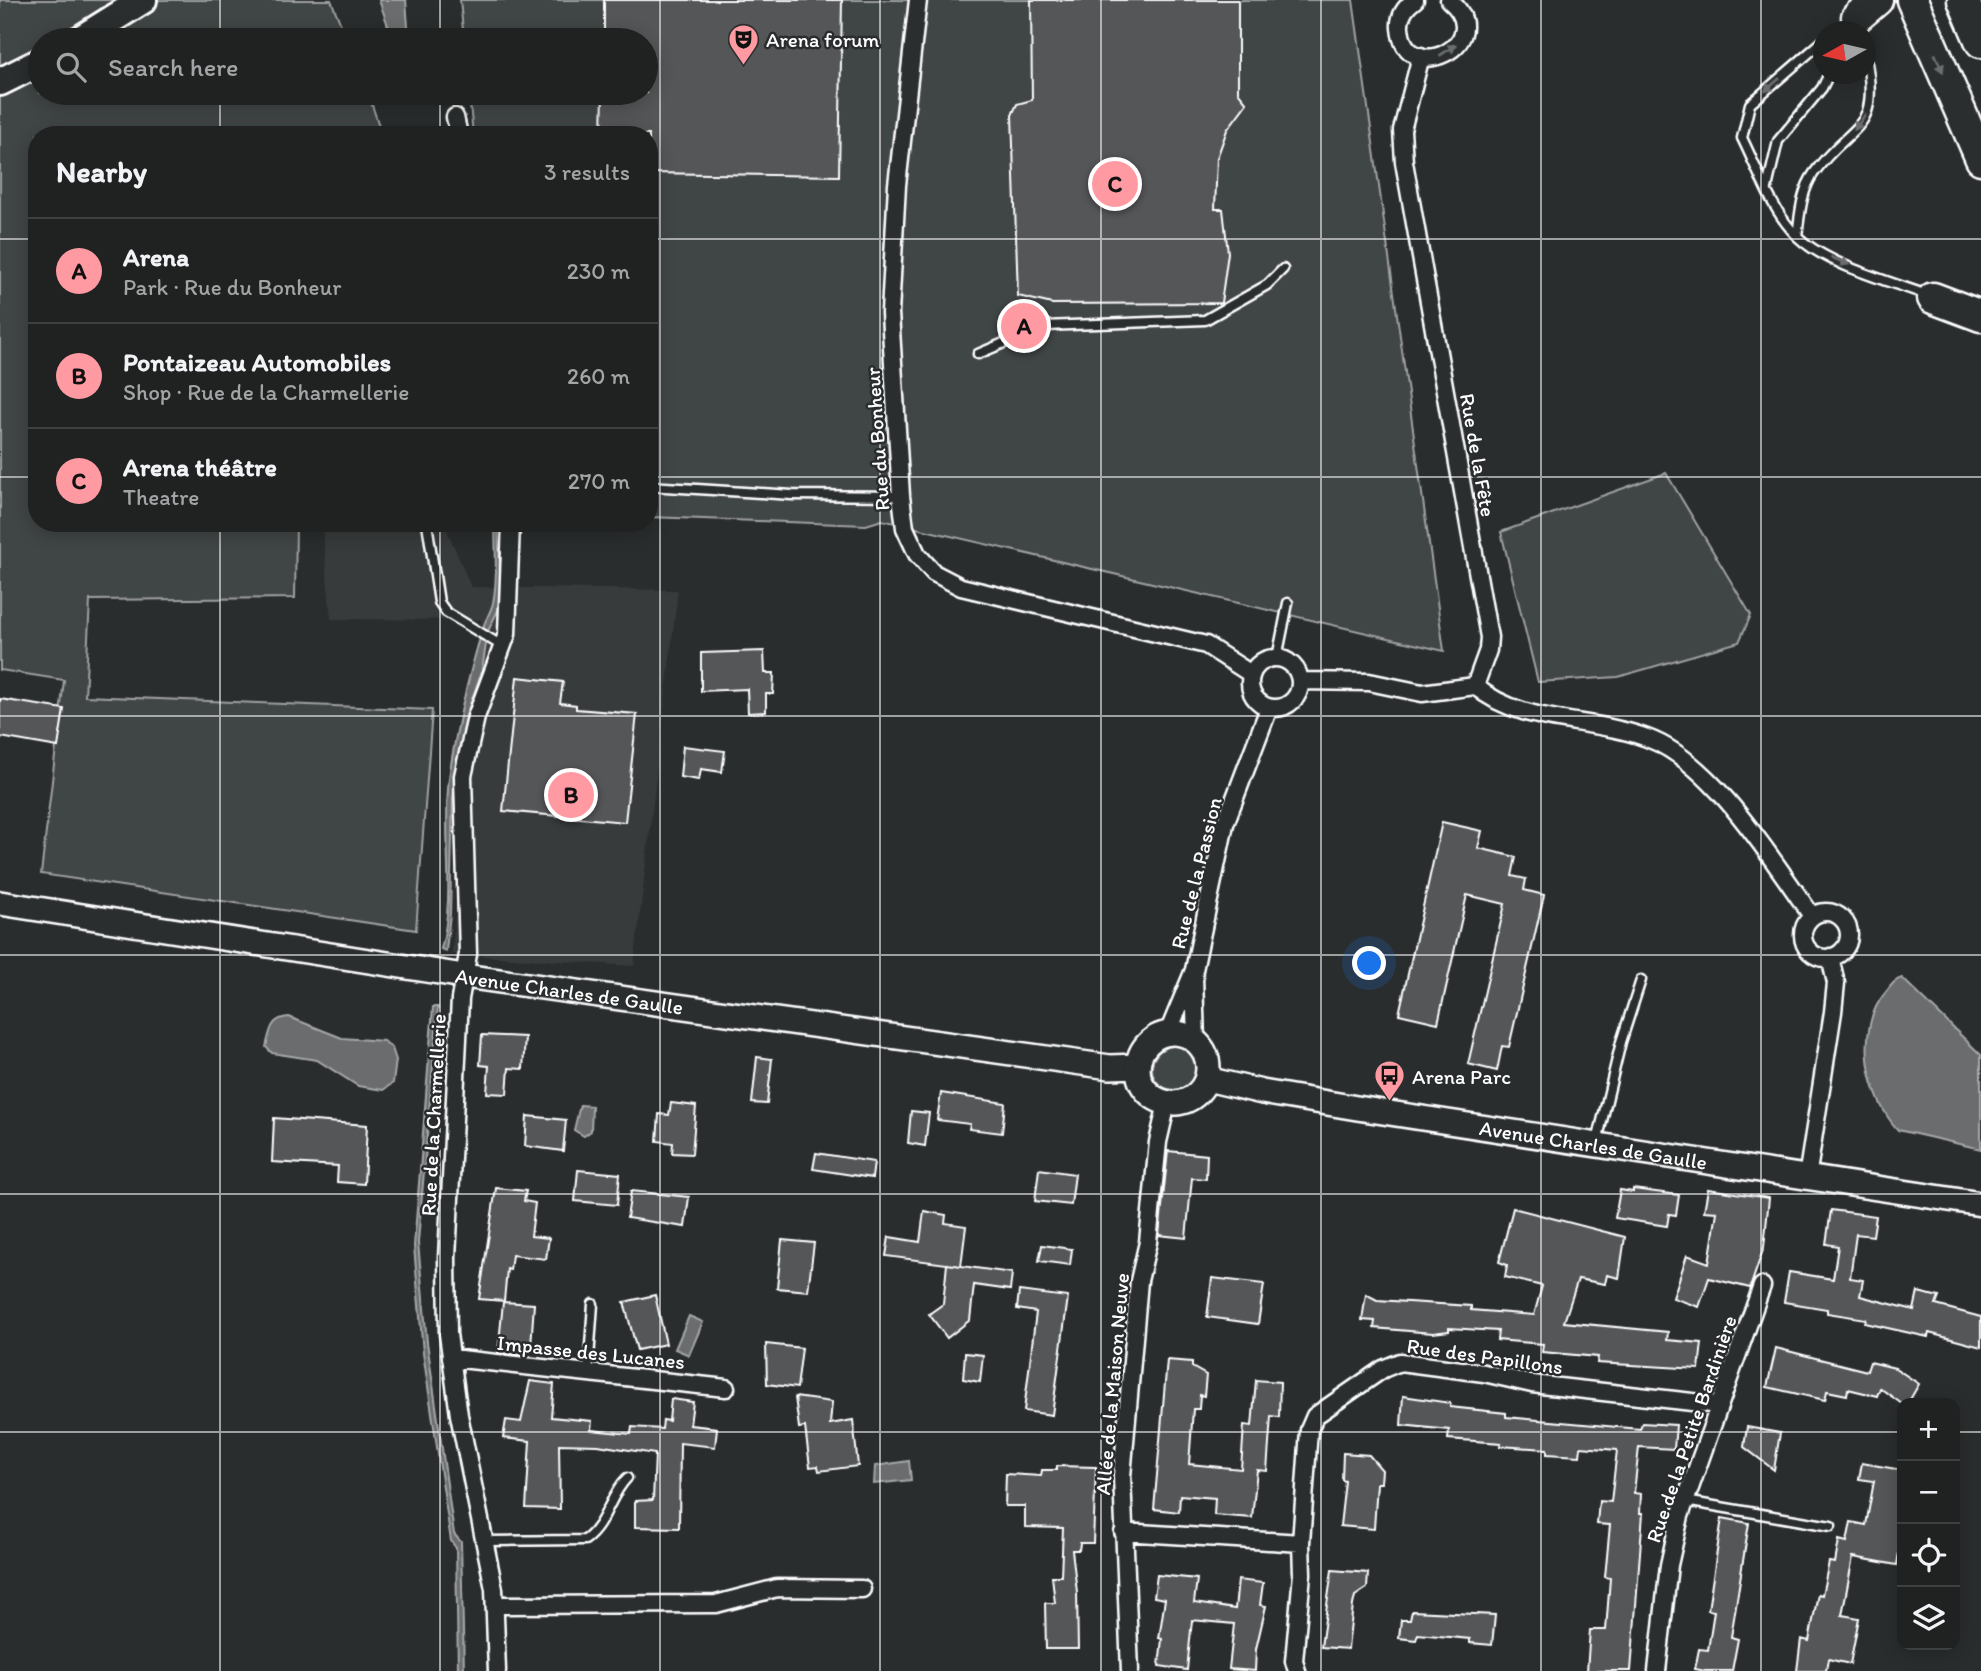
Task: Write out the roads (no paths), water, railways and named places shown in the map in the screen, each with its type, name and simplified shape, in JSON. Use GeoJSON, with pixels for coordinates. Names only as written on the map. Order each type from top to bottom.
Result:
{"type":"FeatureCollection","features":[{"type":"Feature","properties":{"kind":"highway"},"geometry":{"type":"LineString","coordinates":[[1912,0],[1981,159]]}},
{"type":"Feature","properties":{"kind":"highway"},"geometry":{"type":"LineString","coordinates":[[1963,0],[1981,42]]}},
{"type":"Feature","properties":{"kind":"highway"},"geometry":{"type":"LineString","coordinates":[[1933,298],[1981,316]]}},
{"type":"Feature","properties":{"kind":"main road"},"geometry":{"type":"LineString","coordinates":[[98,28],[144,0]]}},
{"type":"Feature","properties":{"kind":"main road"},"geometry":{"type":"LineString","coordinates":[[0,82],[28,68]]}},
{"type":"Feature","properties":{"kind":"main road","name":"Avenue Charles de Gaulle"},"geometry":{"type":"LineString","coordinates":[[0,903],[464,976],[1110,1067],[1138,1066]]}},
{"type":"Feature","properties":{"kind":"main road"},"geometry":{"type":"LineString","coordinates":[[1173,1031],[1196,1042],[1206,1056],[1207,1079],[1202,1088],[1187,1101],[1167,1103],[1149,1094],[1139,1076],[1138,1066],[1147,1044],[1173,1031]]}},
{"type":"Feature","properties":{"kind":"main road","name":"Avenue Charles de Gaulle"},"geometry":{"type":"LineString","coordinates":[[1207,1079],[1262,1093],[1981,1204]]}},
{"type":"Feature","properties":{"kind":"street","name":"Rue du Bonheur"},"geometry":{"type":"LineString","coordinates":[[918,0],[897,185],[890,313],[901,496],[905,528],[913,546],[934,573],[961,587],[1206,645],[1251,674]]}},
{"type":"Feature","properties":{"kind":"street"},"geometry":{"type":"LineString","coordinates":[[1415,0],[1403,13],[1401,33],[1405,43],[1421,56],[1441,57],[1458,44],[1463,25],[1461,15],[1449,0]]}},
{"type":"Feature","properties":{"kind":"street","name":"Rue de la Fête"},"geometry":{"type":"LineString","coordinates":[[1421,56],[1402,130],[1404,162],[1489,637],[1488,650],[1475,686]]}},
{"type":"Feature","properties":{"kind":"street"},"geometry":{"type":"LineString","coordinates":[[456,117],[458,126]]}},
{"type":"Feature","properties":{"kind":"street","name":"Rue de la Charmellerie"},"geometry":{"type":"LineString","coordinates":[[497,1671],[495,1605],[459,1415],[451,1358],[447,1246],[460,999],[468,954],[463,776],[475,717],[498,644],[507,634],[511,532]]}},
{"type":"Feature","properties":{"kind":"street"},"geometry":{"type":"LineString","coordinates":[[1277,658],[1292,664],[1300,681],[1293,701],[1278,709],[1261,705],[1251,691],[1251,674],[1262,662],[1277,658]]}},
{"type":"Feature","properties":{"kind":"street"},"geometry":{"type":"LineString","coordinates":[[1300,681],[1369,682],[1422,693],[1475,686],[1510,709],[1648,738],[1681,754],[1710,779],[1812,916]]}},
{"type":"Feature","properties":{"kind":"street","name":"Rue de la Passion"},"geometry":{"type":"LineString","coordinates":[[1194,970],[1225,824],[1269,708]]}},
{"type":"Feature","properties":{"kind":"street"},"geometry":{"type":"LineString","coordinates":[[1834,913],[1841,916],[1849,929],[1848,944],[1837,955],[1815,955],[1805,943],[1804,929],[1812,916],[1834,913]]}},
{"type":"Feature","properties":{"kind":"street"},"geometry":{"type":"LineString","coordinates":[[1807,1178],[1833,1012],[1836,983],[1830,957]]}},
{"type":"Feature","properties":{"kind":"street"},"geometry":{"type":"LineString","coordinates":[[1168,1033],[1194,970]]}},
{"type":"Feature","properties":{"kind":"street"},"geometry":{"type":"LineString","coordinates":[[1194,970],[1196,1042]]}},
{"type":"Feature","properties":{"kind":"street","name":"Allée de la Maison Neuve"},"geometry":{"type":"LineString","coordinates":[[1130,1671],[1122,1532],[1122,1476],[1139,1280],[1148,1242],[1158,1142],[1167,1103]]}},
{"type":"Feature","properties":{"kind":"street","name":"Rue de la Petite Bardinière"},"geometry":{"type":"LineString","coordinates":[[1657,1671],[1669,1565],[1685,1501],[1762,1286]]}},
{"type":"Feature","properties":{"kind":"street","name":"Impasse des Lucanes"},"geometry":{"type":"LineString","coordinates":[[451,1358],[726,1388]]}},
{"type":"Feature","properties":{"kind":"street","name":"Rue des Papillons"},"geometry":{"type":"LineString","coordinates":[[1301,1543],[1309,1430],[1315,1416],[1383,1369],[1400,1362],[1484,1373],[1532,1384],[1719,1405]]}},
{"type":"Feature","properties":{"kind":"street"},"geometry":{"type":"LineString","coordinates":[[1122,1532],[1301,1543],[1302,1574],[1294,1661],[1297,1671]]}},
{"type":"Feature","properties":{"kind":"street"},"geometry":{"type":"LineString","coordinates":[[495,1605],[716,1604],[777,1588],[862,1589]]}},
{"type":"Feature","properties":{"kind":"lane"},"geometry":{"type":"LineString","coordinates":[[1813,50],[1750,104],[1742,138],[1778,210],[1797,236],[1818,252],[1933,298]]}},
{"type":"Feature","properties":{"kind":"lane"},"geometry":{"type":"LineString","coordinates":[[1767,188],[1778,141],[1824,84]]}},
{"type":"Feature","properties":{"kind":"lane"},"geometry":{"type":"LineString","coordinates":[[1797,236],[1801,204],[1814,174],[1865,121],[1871,102],[1869,84]]}},
{"type":"Feature","properties":{"kind":"lane"},"geometry":{"type":"LineString","coordinates":[[978,354],[1044,326],[1205,320],[1267,285],[1283,269]]}},
{"type":"Feature","properties":{"kind":"lane"},"geometry":{"type":"LineString","coordinates":[[658,487],[792,495],[901,496]]}},
{"type":"Feature","properties":{"kind":"lane"},"geometry":{"type":"LineString","coordinates":[[428,532],[439,602],[446,611],[498,644]]}},
{"type":"Feature","properties":{"kind":"lane"},"geometry":{"type":"LineString","coordinates":[[1277,658],[1288,603]]}},
{"type":"Feature","properties":{"kind":"lane"},"geometry":{"type":"LineString","coordinates":[[1597,1145],[1621,1042],[1642,980]]}},
{"type":"Feature","properties":{"kind":"lane"},"geometry":{"type":"LineString","coordinates":[[588,1373],[593,1304]]}},
{"type":"Feature","properties":{"kind":"lane"},"geometry":{"type":"LineString","coordinates":[[484,1541],[585,1540],[594,1533],[617,1488],[627,1478]]}},
{"type":"Feature","properties":{"kind":"lane"},"geometry":{"type":"LineString","coordinates":[[1685,1501],[1831,1525]]}},
{"type":"Feature","properties":{"kind":"place","name":"Arena forum"},"geometry":{"type":"Point","coordinates":[743,66]}},
{"type":"Feature","properties":{"kind":"place","name":"Arena théâtre"},"geometry":{"type":"Point","coordinates":[1115,184]}},
{"type":"Feature","properties":{"kind":"place","name":"Arena"},"geometry":{"type":"Point","coordinates":[1024,326]}},
{"type":"Feature","properties":{"kind":"place","name":"Pontaizeau Automobiles"},"geometry":{"type":"Point","coordinates":[571,795]}},
{"type":"Feature","properties":{"kind":"place","name":"Arena Parc"},"geometry":{"type":"Point","coordinates":[1389,1103]}}]}
